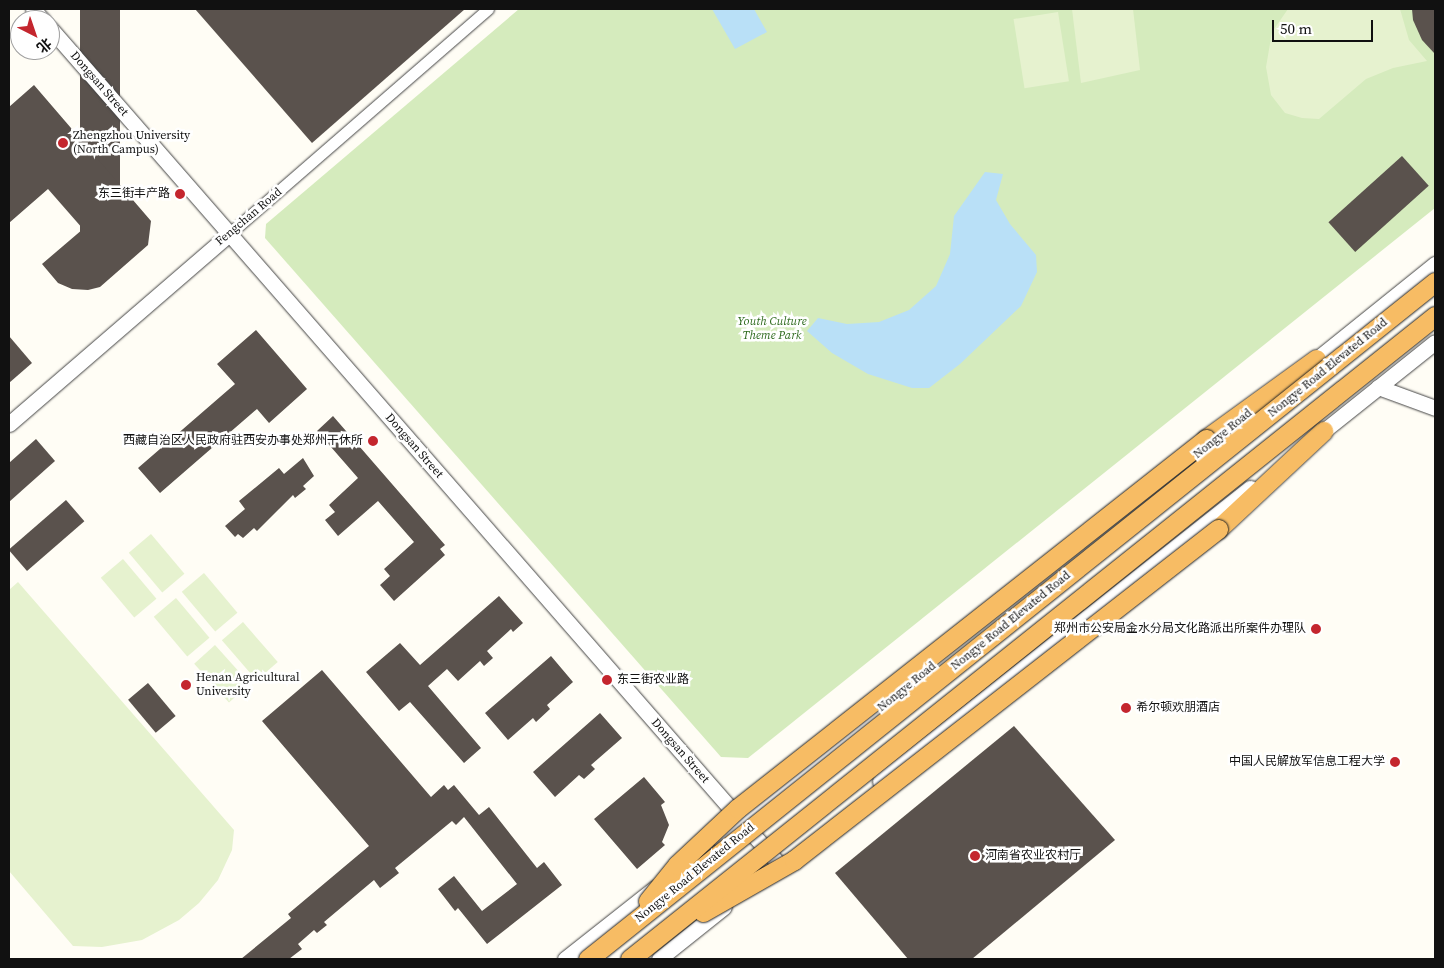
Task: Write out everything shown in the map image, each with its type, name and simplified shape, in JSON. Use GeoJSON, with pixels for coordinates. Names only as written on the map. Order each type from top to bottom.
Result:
{"type":"FeatureCollection","features":[{"type":"Feature","properties":{"kind":"highway","name":"Nongye Road Elevated Road"},"geometry":{"type":"LineString","coordinates":[[588,959],[1435,282]]}},
{"type":"Feature","properties":{"kind":"highway","name":"Nongye Road Elevated Road"},"geometry":{"type":"LineString","coordinates":[[630,959],[1435,316]]}},
{"type":"Feature","properties":{"kind":"highway"},"geometry":{"type":"LineString","coordinates":[[628,927],[677,865],[738,808],[1206,438],[1316,359]]}},
{"type":"Feature","properties":{"kind":"highway"},"geometry":{"type":"LineString","coordinates":[[660,935],[794,860],[1218,529],[1323,431]]}},
{"type":"Feature","properties":{"kind":"street","name":"Fengchan Road"},"geometry":{"type":"LineString","coordinates":[[9,424],[488,9]]}},
{"type":"Feature","properties":{"kind":"street","name":"Dongsan Street"},"geometry":{"type":"LineString","coordinates":[[60,40],[778,864]]}},
{"type":"Feature","properties":{"kind":"street","name":"Nongye Road"},"geometry":{"type":"LineString","coordinates":[[565,959],[1435,264]]}},
{"type":"Feature","properties":{"kind":"street"},"geometry":{"type":"LineString","coordinates":[[659,959],[1435,342]]}},
{"type":"Feature","properties":{"kind":"street"},"geometry":{"type":"LineString","coordinates":[[1378,387],[1435,408]]}},
{"type":"Feature","properties":{"kind":"green space","name":"Youth Culture Theme Park"},"geometry":{"type":"Polygon","coordinates":[[[519,9],[1435,9],[1435,208],[748,758],[721,757],[265,238],[266,224],[519,9]]]}},
{"type":"Feature","properties":{"kind":"green space"},"geometry":{"type":"Polygon","coordinates":[[[1072,9],[1133,9],[1140,70],[1081,83],[1072,9]]]}},
{"type":"Feature","properties":{"kind":"green space"},"geometry":{"type":"Polygon","coordinates":[[[1288,9],[1400,9],[1409,40],[1427,61],[1393,68],[1366,79],[1319,119],[1302,118],[1285,113],[1271,95],[1266,67],[1272,32],[1288,9]]]}},
{"type":"Feature","properties":{"kind":"green space"},"geometry":{"type":"Polygon","coordinates":[[[1058,12],[1069,81],[1025,88],[1014,19],[1058,12]]]}},
{"type":"Feature","properties":{"kind":"green space"},"geometry":{"type":"Polygon","coordinates":[[[151,534],[184,574],[162,592],[129,553],[151,534]]]}},
{"type":"Feature","properties":{"kind":"green space"},"geometry":{"type":"Polygon","coordinates":[[[123,559],[156,599],[134,617],[101,578],[123,559]]]}},
{"type":"Feature","properties":{"kind":"green space"},"geometry":{"type":"Polygon","coordinates":[[[204,573],[237,613],[215,631],[182,592],[204,573]]]}},
{"type":"Feature","properties":{"kind":"green space"},"geometry":{"type":"Polygon","coordinates":[[[18,582],[234,830],[232,850],[218,880],[199,903],[179,920],[142,940],[102,947],[73,946],[9,871],[9,590],[18,582]]]}},
{"type":"Feature","properties":{"kind":"green space"},"geometry":{"type":"Polygon","coordinates":[[[176,598],[209,638],[187,656],[154,617],[176,598]]]}},
{"type":"Feature","properties":{"kind":"green space"},"geometry":{"type":"Polygon","coordinates":[[[243,622],[278,662],[257,680],[222,640],[243,622]]]}},
{"type":"Feature","properties":{"kind":"green space"},"geometry":{"type":"Polygon","coordinates":[[[215,645],[250,684],[229,702],[194,664],[215,645]]]}},
{"type":"Feature","properties":{"kind":"water"},"geometry":{"type":"Polygon","coordinates":[[[712,9],[754,9],[767,32],[735,49],[712,9]]]}},
{"type":"Feature","properties":{"kind":"water"},"geometry":{"type":"Polygon","coordinates":[[[985,172],[1003,174],[996,200],[1010,224],[1036,255],[1037,272],[1021,306],[960,364],[929,388],[912,388],[868,374],[832,353],[807,331],[818,318],[847,324],[879,322],[909,310],[936,286],[950,254],[954,216],[985,172]]]}},
{"type":"Feature","properties":{"kind":"building"},"geometry":{"type":"Polygon","coordinates":[[[80,9],[120,9],[120,254],[80,254],[80,9]]]}},
{"type":"Feature","properties":{"kind":"building"},"geometry":{"type":"Polygon","coordinates":[[[195,9],[465,9],[312,143],[195,9]]]}},
{"type":"Feature","properties":{"kind":"building"},"geometry":{"type":"Polygon","coordinates":[[[1412,9],[1435,9],[1435,54],[1422,40],[1413,20],[1412,9]]]}},
{"type":"Feature","properties":{"kind":"building"},"geometry":{"type":"Polygon","coordinates":[[[34,85],[151,221],[148,245],[100,287],[88,290],[72,289],[58,283],[42,264],[83,229],[48,189],[9,223],[9,107],[34,85]]]}},
{"type":"Feature","properties":{"kind":"building"},"geometry":{"type":"Polygon","coordinates":[[[1402,156],[1429,186],[1355,252],[1328,222],[1402,156]]]}},
{"type":"Feature","properties":{"kind":"building"},"geometry":{"type":"Polygon","coordinates":[[[256,330],[307,389],[269,423],[257,409],[160,493],[138,468],[235,384],[217,364],[256,330]]]}},
{"type":"Feature","properties":{"kind":"building"},"geometry":{"type":"Polygon","coordinates":[[[9,336],[32,363],[9,383],[9,336]]]}},
{"type":"Feature","properties":{"kind":"building"},"geometry":{"type":"Polygon","coordinates":[[[333,416],[445,545],[440,549],[445,555],[394,601],[380,585],[390,576],[384,569],[414,542],[378,501],[338,536],[325,520],[335,512],[329,505],[358,478],[317,431],[333,416]]]}},
{"type":"Feature","properties":{"kind":"building"},"geometry":{"type":"Polygon","coordinates":[[[36,439],[55,461],[9,502],[9,463],[36,439]]]}},
{"type":"Feature","properties":{"kind":"building"},"geometry":{"type":"Polygon","coordinates":[[[303,458],[314,476],[303,486],[306,489],[295,498],[293,495],[257,531],[254,528],[243,538],[238,534],[235,537],[225,526],[245,509],[239,501],[279,468],[284,474],[303,458]]]}},
{"type":"Feature","properties":{"kind":"building"},"geometry":{"type":"Polygon","coordinates":[[[66,500],[84,521],[27,571],[9,550],[66,500]]]}},
{"type":"Feature","properties":{"kind":"building"},"geometry":{"type":"Polygon","coordinates":[[[499,596],[523,623],[513,632],[511,629],[487,651],[493,658],[484,666],[480,661],[458,681],[447,669],[428,686],[481,748],[464,763],[410,702],[399,711],[366,672],[400,643],[420,665],[499,596]]]}},
{"type":"Feature","properties":{"kind":"building"},"geometry":{"type":"Polygon","coordinates":[[[551,656],[573,682],[547,705],[550,709],[536,722],[533,718],[508,740],[485,713],[551,656]]]}},
{"type":"Feature","properties":{"kind":"building"},"geometry":{"type":"Polygon","coordinates":[[[322,670],[431,797],[444,785],[448,790],[454,785],[479,815],[489,807],[537,868],[544,862],[562,885],[487,944],[458,908],[455,911],[438,889],[454,876],[482,911],[517,884],[464,817],[456,825],[452,821],[395,868],[399,873],[380,888],[374,880],[324,922],[327,925],[317,933],[314,930],[298,944],[302,949],[289,959],[241,959],[291,918],[288,914],[369,846],[262,721],[322,670]]]}},
{"type":"Feature","properties":{"kind":"building"},"geometry":{"type":"Polygon","coordinates":[[[148,683],[176,716],[156,733],[128,700],[148,683]]]}},
{"type":"Feature","properties":{"kind":"building"},"geometry":{"type":"Polygon","coordinates":[[[600,713],[622,738],[591,765],[595,769],[584,779],[579,775],[555,797],[533,772],[600,713]]]}},
{"type":"Feature","properties":{"kind":"building","name":"河南省农业农村厅"},"geometry":{"type":"Polygon","coordinates":[[[1014,726],[1115,840],[972,959],[908,959],[835,873],[1014,726]]]}},
{"type":"Feature","properties":{"kind":"building"},"geometry":{"type":"Polygon","coordinates":[[[644,777],[665,802],[661,805],[669,825],[662,842],[665,845],[637,869],[594,819],[644,777]]]}},
{"type":"Feature","properties":{"kind":"place","name":"Zhengzhou University (North Campus)"},"geometry":{"type":"Point","coordinates":[63,143]}},
{"type":"Feature","properties":{"kind":"place","name":"东三街丰产路"},"geometry":{"type":"Point","coordinates":[180,194]}},
{"type":"Feature","properties":{"kind":"place","name":"西藏自治区人民政府驻西安办事处郑州干休所"},"geometry":{"type":"Point","coordinates":[373,441]}},
{"type":"Feature","properties":{"kind":"place","name":"郑州市公安局金水分局文化路派出所案件办理队"},"geometry":{"type":"Point","coordinates":[1316,629]}},
{"type":"Feature","properties":{"kind":"place","name":"东三街农业路"},"geometry":{"type":"Point","coordinates":[607,680]}},
{"type":"Feature","properties":{"kind":"place","name":"Henan Agricultural University"},"geometry":{"type":"Point","coordinates":[186,685]}},
{"type":"Feature","properties":{"kind":"place","name":"希尔顿欢朋酒店"},"geometry":{"type":"Point","coordinates":[1126,708]}},
{"type":"Feature","properties":{"kind":"place","name":"中国人民解放军信息工程大学"},"geometry":{"type":"Point","coordinates":[1395,762]}},
{"type":"Feature","properties":{"kind":"place","name":"河南省农业农村厅"},"geometry":{"type":"Point","coordinates":[975,856]}}]}
